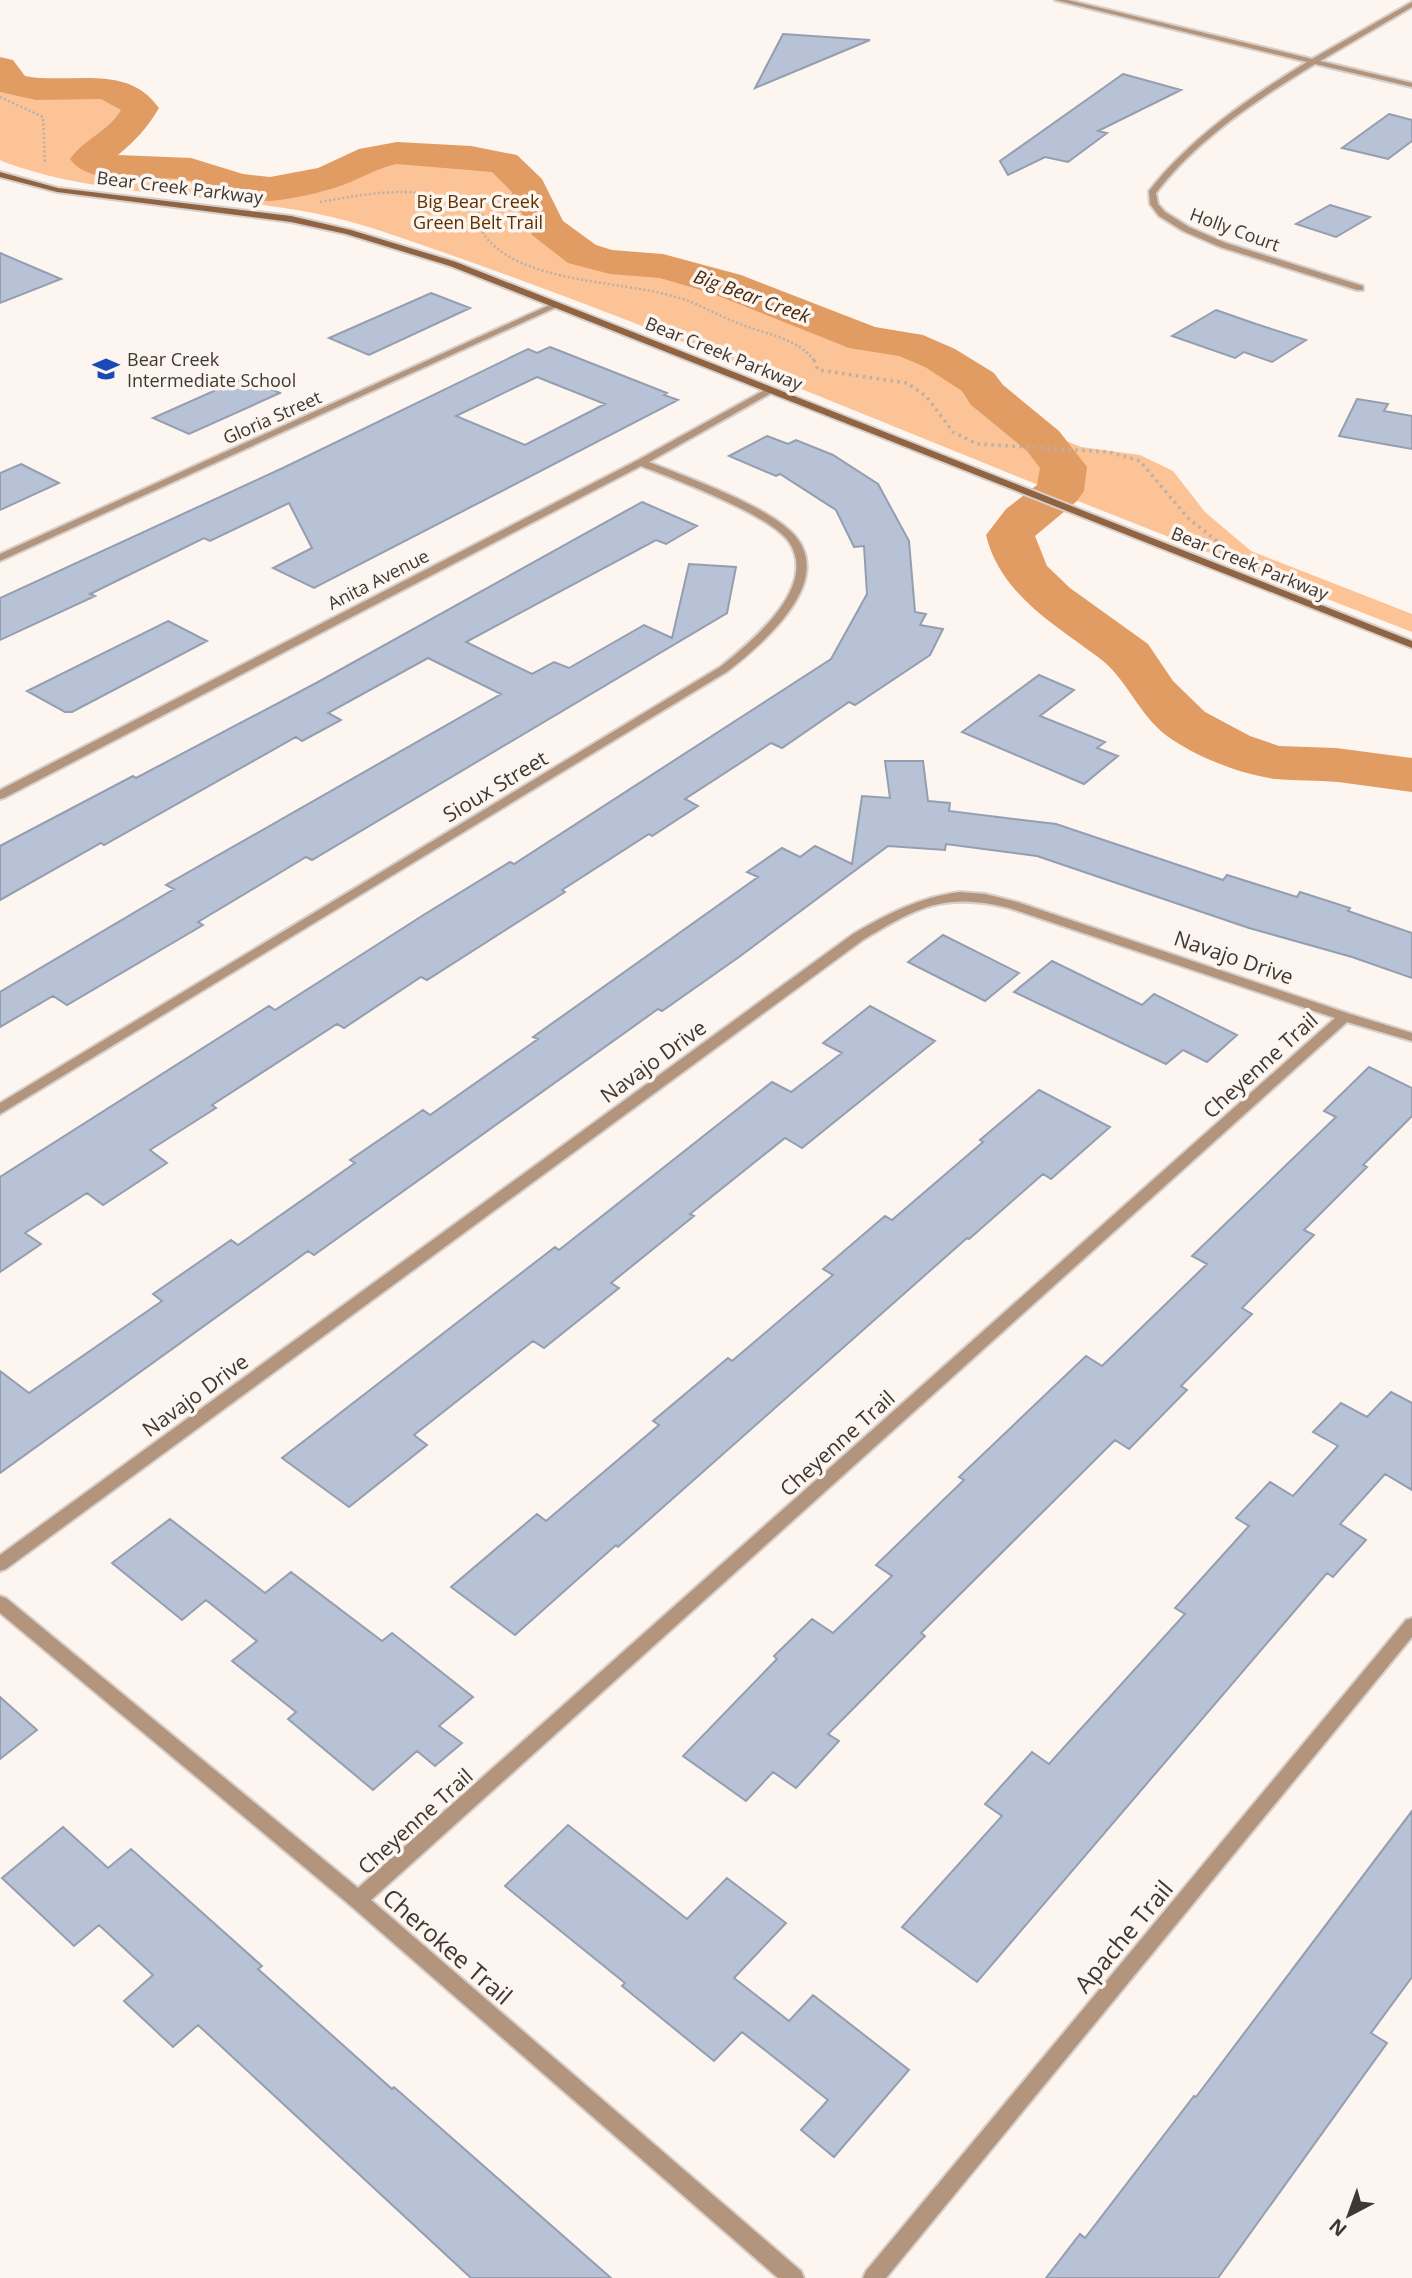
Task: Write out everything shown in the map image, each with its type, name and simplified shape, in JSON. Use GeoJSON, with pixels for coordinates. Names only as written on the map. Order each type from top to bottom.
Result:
{"type":"FeatureCollection","features":[{"type":"Feature","properties":{"kind":"main road","name":"Bear Creek Parkway"},"geometry":{"type":"LineString","coordinates":[[0,174],[57,190],[291,219],[348,232],[453,264],[1412,645]]}},
{"type":"Feature","properties":{"kind":"street"},"geometry":{"type":"LineString","coordinates":[[1059,0],[1412,85]]}},
{"type":"Feature","properties":{"kind":"street"},"geometry":{"type":"LineString","coordinates":[[1311,62],[1412,4]]}},
{"type":"Feature","properties":{"kind":"street","name":"Holly Court"},"geometry":{"type":"LineString","coordinates":[[1311,62],[1224,120],[1165,175],[1153,193],[1154,204],[1172,222],[1223,245],[1360,288]]}},
{"type":"Feature","properties":{"kind":"street","name":"Gloria Street"},"geometry":{"type":"LineString","coordinates":[[0,558],[557,305]]}},
{"type":"Feature","properties":{"kind":"street","name":"Anita Avenue"},"geometry":{"type":"LineString","coordinates":[[0,795],[641,462],[770,390]]}},
{"type":"Feature","properties":{"kind":"street","name":"Sioux Street"},"geometry":{"type":"LineString","coordinates":[[0,1109],[724,669],[769,631],[800,583],[804,569],[801,554],[792,538],[736,503],[641,462]]}},
{"type":"Feature","properties":{"kind":"street","name":"Navajo Drive"},"geometry":{"type":"LineString","coordinates":[[0,1564],[858,937],[887,919],[920,905],[949,898],[974,896],[1013,905],[1412,1037]]}},
{"type":"Feature","properties":{"kind":"street","name":"Cheyenne Trail"},"geometry":{"type":"LineString","coordinates":[[358,1900],[1345,1017]]}},
{"type":"Feature","properties":{"kind":"street","name":"Cherokee Trail"},"geometry":{"type":"LineString","coordinates":[[0,1603],[358,1900],[794,2278]]}},
{"type":"Feature","properties":{"kind":"street","name":"Apache Trail"},"geometry":{"type":"LineString","coordinates":[[873,2278],[1412,1625]]}},
{"type":"Feature","properties":{"kind":"path"},"geometry":{"type":"LineString","coordinates":[[1014,449],[1118,454],[1139,461],[1185,516],[1201,531],[1226,547]]}},
{"type":"Feature","properties":{"kind":"green space","name":"Big Bear Creek Green Belt Trail"},"geometry":{"type":"Polygon","coordinates":[[[0,68],[12,84],[36,89],[104,88],[128,98],[141,108],[129,128],[90,159],[110,166],[191,169],[237,185],[270,189],[329,177],[372,157],[397,153],[471,157],[504,163],[528,187],[546,227],[582,254],[610,262],[663,266],[726,284],[852,331],[864,339],[908,344],[940,358],[1032,427],[1081,447],[1140,455],[1173,471],[1205,512],[1251,551],[1412,614],[1412,632],[685,343],[529,283],[372,228],[280,207],[94,185],[49,176],[4,162],[0,160],[0,68]]]}},
{"type":"Feature","properties":{"kind":"building"},"geometry":{"type":"Polygon","coordinates":[[[783,34],[870,40],[755,88],[783,34]]]}},
{"type":"Feature","properties":{"kind":"building"},"geometry":{"type":"Polygon","coordinates":[[[1123,74],[1181,90],[1098,131],[1107,133],[1068,162],[1045,157],[1008,175],[1000,161],[1123,74]]]}},
{"type":"Feature","properties":{"kind":"building"},"geometry":{"type":"Polygon","coordinates":[[[1389,114],[1412,120],[1412,141],[1388,159],[1342,148],[1389,114]]]}},
{"type":"Feature","properties":{"kind":"building"},"geometry":{"type":"Polygon","coordinates":[[[1330,205],[1370,217],[1336,237],[1296,224],[1330,205]]]}},
{"type":"Feature","properties":{"kind":"building"},"geometry":{"type":"Polygon","coordinates":[[[0,253],[61,279],[0,303],[0,253]]]}},
{"type":"Feature","properties":{"kind":"building"},"geometry":{"type":"Polygon","coordinates":[[[431,293],[470,308],[369,355],[329,338],[431,293]]]}},
{"type":"Feature","properties":{"kind":"building"},"geometry":{"type":"Polygon","coordinates":[[[1216,310],[1306,340],[1272,362],[1244,352],[1235,358],[1172,336],[1216,310]]]}},
{"type":"Feature","properties":{"kind":"building"},"geometry":{"type":"Polygon","coordinates":[[[550,347],[667,393],[664,395],[678,400],[314,588],[273,568],[312,548],[289,503],[210,541],[204,538],[90,594],[95,596],[0,640],[0,598],[285,467],[528,349],[537,353],[550,347]],[[537,377],[456,416],[525,445],[605,404],[537,377]]]}},
{"type":"Feature","properties":{"kind":"building"},"geometry":{"type":"Polygon","coordinates":[[[245,377],[280,393],[189,434],[153,418],[245,377]]]}},
{"type":"Feature","properties":{"kind":"building"},"geometry":{"type":"Polygon","coordinates":[[[1357,399],[1388,404],[1384,411],[1412,416],[1412,449],[1339,436],[1357,399]]]}},
{"type":"Feature","properties":{"kind":"building"},"geometry":{"type":"Polygon","coordinates":[[[767,436],[788,444],[796,440],[833,455],[878,484],[909,541],[915,612],[926,614],[920,625],[943,629],[930,655],[855,705],[849,702],[782,748],[771,743],[685,799],[698,806],[652,836],[649,834],[562,890],[565,892],[427,980],[421,977],[344,1028],[337,1024],[212,1105],[216,1108],[150,1150],[167,1163],[103,1205],[87,1193],[25,1233],[41,1244],[0,1272],[0,1177],[269,1006],[275,1010],[510,862],[514,864],[831,659],[867,594],[864,546],[854,547],[836,510],[780,474],[776,476],[729,456],[767,436]]]}},
{"type":"Feature","properties":{"kind":"building"},"geometry":{"type":"Polygon","coordinates":[[[21,464],[59,483],[0,510],[0,473],[21,464]]]}},
{"type":"Feature","properties":{"kind":"building"},"geometry":{"type":"Polygon","coordinates":[[[642,502],[697,526],[666,544],[656,540],[466,642],[532,674],[554,662],[569,668],[644,625],[672,638],[689,564],[736,567],[727,613],[312,860],[306,857],[198,922],[203,925],[67,1005],[53,996],[0,1027],[0,992],[174,889],[166,885],[501,694],[428,658],[328,713],[341,720],[302,741],[296,737],[0,900],[0,846],[318,682],[642,502]]]}},
{"type":"Feature","properties":{"kind":"building"},"geometry":{"type":"Polygon","coordinates":[[[168,621],[207,641],[72,712],[65,712],[27,691],[168,621]]]}},
{"type":"Feature","properties":{"kind":"building"},"geometry":{"type":"Polygon","coordinates":[[[1039,675],[1074,690],[1040,716],[1105,742],[1097,748],[1118,756],[1084,784],[962,732],[1039,675]]]}},
{"type":"Feature","properties":{"kind":"building"},"geometry":{"type":"Polygon","coordinates":[[[885,761],[923,761],[928,801],[950,803],[949,811],[1056,824],[1223,880],[1227,875],[1297,897],[1300,892],[1350,908],[1348,911],[1412,933],[1412,978],[1352,957],[1249,928],[1037,856],[946,844],[945,850],[888,846],[739,957],[662,1011],[658,1009],[314,1255],[308,1251],[0,1473],[0,1371],[29,1393],[162,1301],[153,1294],[231,1240],[238,1245],[355,1163],[350,1160],[423,1110],[430,1115],[538,1039],[533,1037],[758,877],[747,872],[782,848],[800,857],[815,846],[852,864],[862,796],[890,798],[885,761]]]}},
{"type":"Feature","properties":{"kind":"building"},"geometry":{"type":"Polygon","coordinates":[[[943,935],[1019,973],[985,1001],[908,962],[943,935]]]}},
{"type":"Feature","properties":{"kind":"building"},"geometry":{"type":"Polygon","coordinates":[[[1052,961],[1142,1005],[1154,994],[1237,1035],[1207,1062],[1183,1050],[1166,1064],[1014,992],[1052,961]]]}},
{"type":"Feature","properties":{"kind":"building"},"geometry":{"type":"Polygon","coordinates":[[[870,1006],[935,1041],[802,1148],[785,1138],[690,1214],[694,1216],[611,1283],[619,1288],[544,1348],[533,1341],[414,1435],[427,1445],[349,1507],[282,1458],[555,1247],[559,1250],[772,1082],[791,1092],[842,1053],[823,1043],[870,1006]]]}},
{"type":"Feature","properties":{"kind":"building"},"geometry":{"type":"Polygon","coordinates":[[[1369,1067],[1412,1088],[1412,1116],[1363,1165],[1367,1167],[1304,1230],[1314,1235],[1242,1308],[1252,1314],[1181,1386],[1187,1390],[1129,1449],[1115,1440],[921,1633],[925,1636],[828,1734],[839,1741],[796,1788],[773,1772],[746,1801],[683,1756],[777,1659],[774,1656],[812,1619],[833,1633],[892,1576],[876,1565],[964,1480],[959,1477],[1086,1356],[1102,1366],[1207,1264],[1192,1256],[1336,1117],[1324,1111],[1369,1067]]]}},
{"type":"Feature","properties":{"kind":"building"},"geometry":{"type":"Polygon","coordinates":[[[1039,1090],[1110,1127],[1051,1179],[1043,1174],[967,1238],[515,1635],[451,1587],[537,1514],[546,1521],[659,1425],[653,1421],[728,1358],[732,1361],[833,1275],[823,1269],[885,1216],[892,1220],[1039,1090]]]}},
{"type":"Feature","properties":{"kind":"building"},"geometry":{"type":"Polygon","coordinates":[[[1391,1392],[1412,1403],[1412,1490],[1385,1474],[1340,1524],[1366,1540],[1333,1577],[1327,1573],[977,1982],[902,1927],[1002,1816],[985,1804],[1032,1752],[1049,1764],[1185,1614],[1175,1608],[1249,1526],[1236,1518],[1270,1482],[1293,1496],[1338,1446],[1313,1432],[1341,1403],[1367,1417],[1391,1392]]]}},
{"type":"Feature","properties":{"kind":"building"},"geometry":{"type":"Polygon","coordinates":[[[170,1519],[265,1593],[291,1572],[382,1641],[392,1633],[473,1697],[439,1726],[462,1743],[435,1766],[417,1751],[373,1790],[288,1719],[296,1712],[232,1661],[257,1641],[206,1600],[182,1620],[112,1563],[170,1519]]]}},
{"type":"Feature","properties":{"kind":"building"},"geometry":{"type":"Polygon","coordinates":[[[0,1697],[37,1730],[0,1759],[0,1697]]]}},
{"type":"Feature","properties":{"kind":"building"},"geometry":{"type":"Polygon","coordinates":[[[1412,1811],[1412,1977],[1371,2033],[1387,2043],[1218,2278],[1046,2278],[1080,2234],[1085,2238],[1194,2096],[1196,2097],[1412,1811]]]}},
{"type":"Feature","properties":{"kind":"building"},"geometry":{"type":"Polygon","coordinates":[[[568,1825],[687,1919],[727,1878],[786,1923],[734,1978],[789,2021],[813,1995],[909,2070],[834,2157],[801,2130],[828,2100],[742,2032],[714,2061],[622,1986],[625,1983],[505,1886],[568,1825]]]}},
{"type":"Feature","properties":{"kind":"building"},"geometry":{"type":"Polygon","coordinates":[[[63,1827],[108,1868],[131,1849],[262,1966],[258,1969],[392,2089],[394,2087],[611,2278],[471,2278],[198,2025],[173,2047],[124,2001],[153,1975],[99,1925],[74,1946],[2,1878],[63,1827]]]}},
{"type":"Feature","properties":{"kind":"waterway","name":"Big Bear Creek"},"geometry":{"type":"LineString","coordinates":[[0,68],[12,84],[36,89],[104,88],[128,98],[141,108],[129,128],[89,159],[110,166],[191,169],[237,185],[270,189],[329,177],[372,157],[397,153],[471,157],[504,163],[528,187],[546,227],[582,254],[610,262],[663,266],[726,284],[864,339],[908,344],[940,358],[978,382],[987,395],[1043,441],[1064,467],[1060,491],[1023,519],[1010,535],[1014,550],[1026,573],[1052,599],[1129,655],[1154,692],[1186,724],[1231,748],[1274,762],[1336,765],[1412,775]]}},
{"type":"Feature","properties":{"kind":"place","name":"Bear Creek Intermediate School"},"geometry":{"type":"Point","coordinates":[106,369]}}]}
